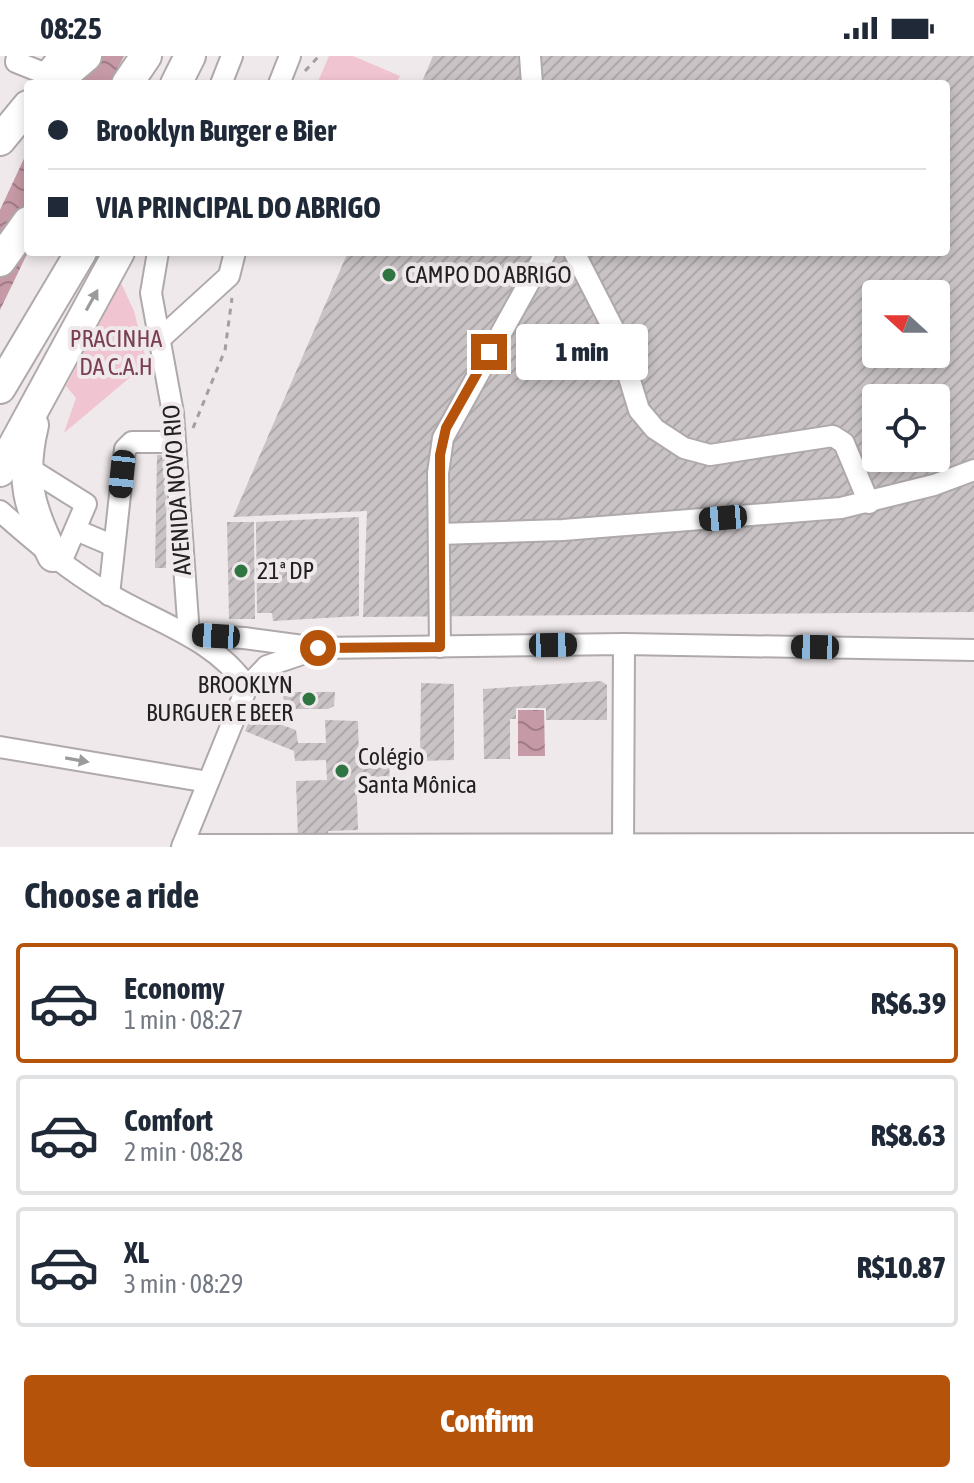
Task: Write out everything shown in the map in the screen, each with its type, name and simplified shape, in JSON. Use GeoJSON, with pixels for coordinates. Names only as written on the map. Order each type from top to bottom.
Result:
{"type":"FeatureCollection","features":[{"type":"Feature","properties":{"kind":"highway"},"geometry":{"type":"LineString","coordinates":[[58,80],[86,56]]}},
{"type":"Feature","properties":{"kind":"highway"},"geometry":{"type":"LineString","coordinates":[[178,80],[190,56]]}},
{"type":"Feature","properties":{"kind":"highway"},"geometry":{"type":"LineString","coordinates":[[196,80],[206,56]]}},
{"type":"Feature","properties":{"kind":"highway"},"geometry":{"type":"LineString","coordinates":[[0,140],[24,110]]}},
{"type":"Feature","properties":{"kind":"highway"},"geometry":{"type":"LineString","coordinates":[[0,261],[24,228]]}},
{"type":"Feature","properties":{"kind":"highway"},"geometry":{"type":"LineString","coordinates":[[0,388],[79,256]]}},
{"type":"Feature","properties":{"kind":"highway"},"geometry":{"type":"LineString","coordinates":[[57,559],[13,469],[40,393],[117,256]]}},
{"type":"Feature","properties":{"kind":"street"},"geometry":{"type":"LineString","coordinates":[[16,58],[45,72],[59,56]]}},
{"type":"Feature","properties":{"kind":"street"},"geometry":{"type":"LineString","coordinates":[[223,80],[232,56]]}},
{"type":"Feature","properties":{"kind":"street"},"geometry":{"type":"LineString","coordinates":[[281,80],[290,56]]}},
{"type":"Feature","properties":{"kind":"street"},"geometry":{"type":"LineString","coordinates":[[530,56],[532,80]]}},
{"type":"Feature","properties":{"kind":"street","name":"AVENIDA NOVO RIO"},"geometry":{"type":"LineString","coordinates":[[157,256],[151,293],[161,338],[175,442],[189,635]]}},
{"type":"Feature","properties":{"kind":"street"},"geometry":{"type":"LineString","coordinates":[[161,338],[229,276],[234,256]]}},
{"type":"Feature","properties":{"kind":"street"},"geometry":{"type":"LineString","coordinates":[[440,647],[438,473],[446,428],[544,256]]}},
{"type":"Feature","properties":{"kind":"street"},"geometry":{"type":"LineString","coordinates":[[576,256],[616,334],[639,410],[655,429],[684,448],[710,455],[833,436],[844,443],[869,503]]}},
{"type":"Feature","properties":{"kind":"street"},"geometry":{"type":"LineString","coordinates":[[109,595],[128,444],[175,442]]}},
{"type":"Feature","properties":{"kind":"street"},"geometry":{"type":"LineString","coordinates":[[13,469],[83,499],[86,509],[57,559]]}},
{"type":"Feature","properties":{"kind":"street"},"geometry":{"type":"LineString","coordinates":[[439,534],[634,525],[869,503],[974,470]]}},
{"type":"Feature","properties":{"kind":"street"},"geometry":{"type":"LineString","coordinates":[[0,511],[57,559],[109,595],[189,635],[231,667],[247,687]]}},
{"type":"Feature","properties":{"kind":"street"},"geometry":{"type":"LineString","coordinates":[[76,530],[114,546]]}},
{"type":"Feature","properties":{"kind":"street"},"geometry":{"type":"LineString","coordinates":[[189,635],[244,638],[318,648],[624,644],[974,650]]}},
{"type":"Feature","properties":{"kind":"street"},"geometry":{"type":"LineString","coordinates":[[623,846],[624,644]]}},
{"type":"Feature","properties":{"kind":"street"},"geometry":{"type":"LineString","coordinates":[[318,648],[267,666],[247,687],[182,846],[974,844]]}},
{"type":"Feature","properties":{"kind":"street"},"geometry":{"type":"LineString","coordinates":[[0,747],[208,782]]}},
{"type":"Feature","properties":{"kind":"path"},"geometry":{"type":"LineString","coordinates":[[176,468],[225,350],[233,289],[229,276]]}},
{"type":"Feature","properties":{"kind":"green space"},"geometry":{"type":"Polygon","coordinates":[[[329,56],[353,56],[400,76],[398,80],[319,80],[329,56]]]}},
{"type":"Feature","properties":{"kind":"green space","name":"PRACINHA DA C.A.H"},"geometry":{"type":"Polygon","coordinates":[[[121,283],[134,311],[147,363],[64,433],[76,398],[66,386],[121,283]]]}},
{"type":"Feature","properties":{"kind":"water"},"geometry":{"type":"Polygon","coordinates":[[[67,56],[124,56],[112,80],[52,80],[67,56]]]}},
{"type":"Feature","properties":{"kind":"water"},"geometry":{"type":"Polygon","coordinates":[[[24,159],[26,256],[0,310],[0,210],[24,159]]]}},
{"type":"Feature","properties":{"kind":"water"},"geometry":{"type":"Polygon","coordinates":[[[518,710],[544,710],[545,756],[518,756],[518,710]]]}},
{"type":"Feature","properties":{"kind":"building"},"geometry":{"type":"Polygon","coordinates":[[[433,56],[974,56],[974,612],[363,617],[367,511],[233,517],[346,256],[950,256],[950,80],[423,80],[433,56]]]}},
{"type":"Feature","properties":{"kind":"building"},"geometry":{"type":"Polygon","coordinates":[[[157,455],[167,455],[166,568],[155,568],[157,455]]]}},
{"type":"Feature","properties":{"kind":"building"},"geometry":{"type":"Polygon","coordinates":[[[359,517],[359,616],[273,621],[272,613],[257,613],[256,522],[359,517]]]}},
{"type":"Feature","properties":{"kind":"building","name":"21ª DP"},"geometry":{"type":"Polygon","coordinates":[[[227,522],[254,522],[255,619],[229,619],[227,522]]]}},
{"type":"Feature","properties":{"kind":"building","name":"Colégio Santa Mônica"},"geometry":{"type":"Polygon","coordinates":[[[601,681],[607,685],[607,720],[546,720],[546,708],[516,708],[516,719],[510,719],[510,759],[484,759],[483,689],[601,681]]]}},
{"type":"Feature","properties":{"kind":"building","name":"Colégio Santa Mônica"},"geometry":{"type":"Polygon","coordinates":[[[421,683],[454,684],[454,760],[420,761],[421,683]]]}},
{"type":"Feature","properties":{"kind":"building","name":"BROOKLYN BURGUER E BEER"},"geometry":{"type":"Polygon","coordinates":[[[283,692],[335,692],[334,706],[328,709],[295,709],[295,705],[284,705],[283,692]]]}},
{"type":"Feature","properties":{"kind":"building","name":"Colégio Santa Mônica"},"geometry":{"type":"Polygon","coordinates":[[[257,702],[286,714],[282,725],[296,730],[298,743],[326,743],[325,720],[358,721],[359,759],[389,758],[390,786],[366,786],[367,795],[357,796],[358,830],[328,831],[329,839],[298,840],[296,781],[327,780],[326,760],[295,761],[294,751],[245,731],[257,702]]]}},
{"type":"Feature","properties":{"kind":"place","name":"CAMPO DO ABRIGO"},"geometry":{"type":"Point","coordinates":[389,275]}},
{"type":"Feature","properties":{"kind":"place","name":"21ª DP"},"geometry":{"type":"Point","coordinates":[241,571]}},
{"type":"Feature","properties":{"kind":"place","name":"BROOKLYN BURGUER E BEER"},"geometry":{"type":"Point","coordinates":[309,699]}},
{"type":"Feature","properties":{"kind":"place","name":"Colégio Santa Mônica"},"geometry":{"type":"Point","coordinates":[342,771]}},
{"type":"Feature","properties":{"kind":"route"},"geometry":{"type":"LineString","coordinates":[[318,648],[440,647],[440,455],[446,428],[489,352]]}}]}
